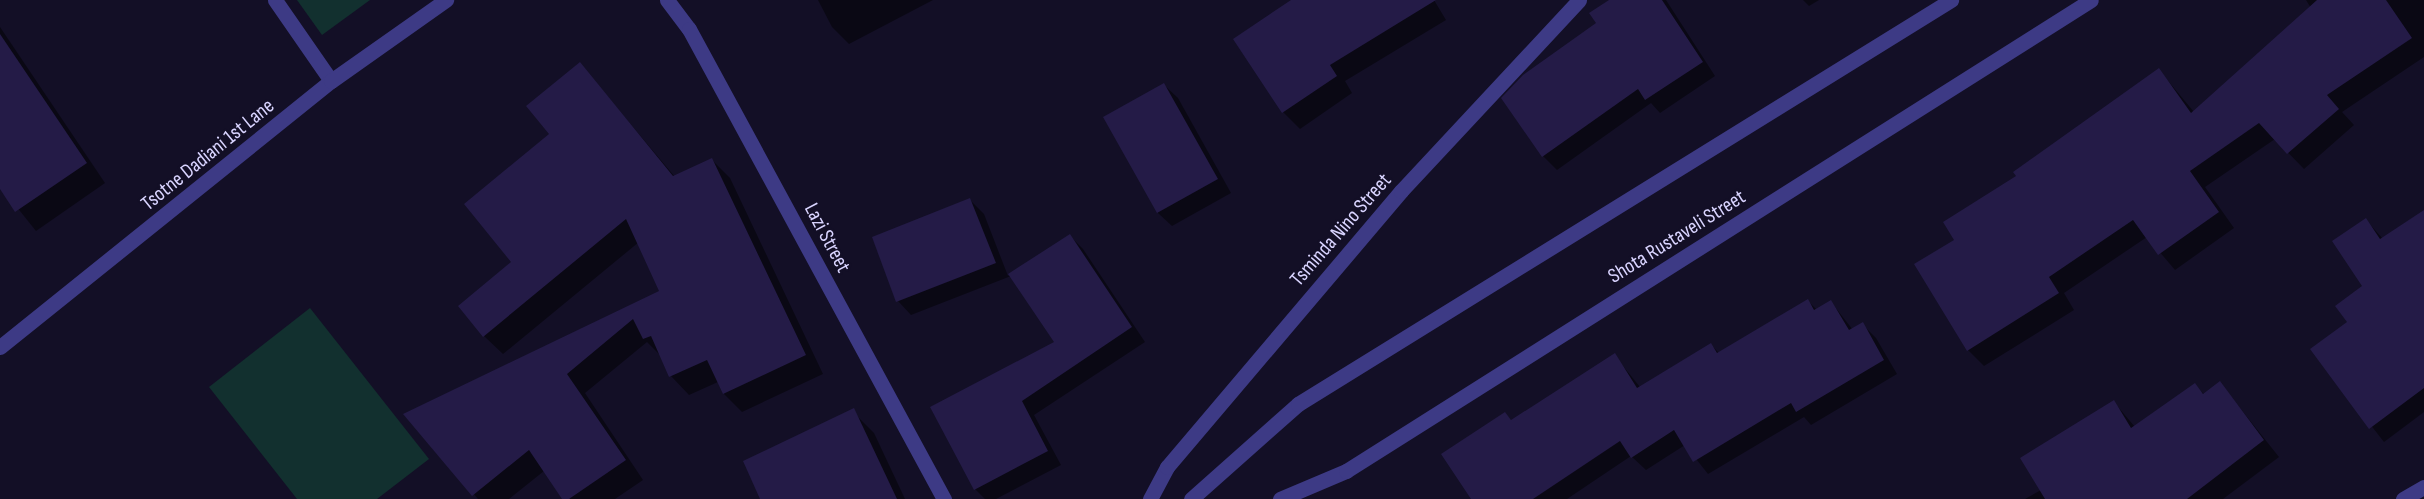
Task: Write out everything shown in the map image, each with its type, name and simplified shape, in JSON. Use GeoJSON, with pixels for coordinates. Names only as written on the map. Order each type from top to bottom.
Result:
{"type":"FeatureCollection","features":[{"type":"Feature","properties":{"kind":"street"},"geometry":{"type":"LineString","coordinates":[[275,0],[331,81]]}},
{"type":"Feature","properties":{"kind":"street","name":"Tsotne Dadiani 1st Lane"},"geometry":{"type":"LineString","coordinates":[[0,347],[331,81],[446,0]]}},
{"type":"Feature","properties":{"kind":"street","name":"Lazi Street"},"geometry":{"type":"LineString","coordinates":[[667,0],[689,29],[944,499]]}},
{"type":"Feature","properties":{"kind":"street","name":"Tsminda Nino Street"},"geometry":{"type":"LineString","coordinates":[[1150,499],[1167,467],[1401,191],[1579,0]]}},
{"type":"Feature","properties":{"kind":"street"},"geometry":{"type":"LineString","coordinates":[[1191,499],[1298,404],[1952,0]]}},
{"type":"Feature","properties":{"kind":"street","name":"Shota Rustaveli Street"},"geometry":{"type":"LineString","coordinates":[[1280,499],[1346,471],[2091,0]]}},
{"type":"Feature","properties":{"kind":"street"},"geometry":{"type":"LineString","coordinates":[[2403,499],[2424,487]]}},
{"type":"Feature","properties":{"kind":"green space"},"geometry":{"type":"Polygon","coordinates":[[[297,0],[370,0],[322,35],[297,0]]]}},
{"type":"Feature","properties":{"kind":"green space"},"geometry":{"type":"Polygon","coordinates":[[[310,308],[429,459],[377,499],[297,499],[209,387],[310,308]]]}},
{"type":"Feature","properties":{"kind":"building"},"geometry":{"type":"Polygon","coordinates":[[[1291,0],[1436,0],[1330,65],[1337,76],[1282,113],[1233,39],[1291,0]]]}},
{"type":"Feature","properties":{"kind":"building"},"geometry":{"type":"Polygon","coordinates":[[[1609,0],[1662,0],[1703,62],[1645,100],[1638,89],[1542,157],[1501,98],[1523,75],[1596,23],[1589,13],[1609,0]]]}},
{"type":"Feature","properties":{"kind":"building"},"geometry":{"type":"Polygon","coordinates":[[[2317,0],[2386,0],[2412,38],[2327,95],[2339,109],[2287,154],[2259,123],[2190,171],[2219,212],[2158,255],[2133,220],[2049,277],[2059,293],[1967,351],[1914,264],[1954,240],[1943,222],[2016,176],[2013,172],[2159,68],[2191,113],[2317,0]]]}},
{"type":"Feature","properties":{"kind":"building"},"geometry":{"type":"Polygon","coordinates":[[[0,34],[87,163],[15,212],[0,189],[0,34]]]}},
{"type":"Feature","properties":{"kind":"building"},"geometry":{"type":"Polygon","coordinates":[[[580,62],[673,176],[712,158],[806,355],[723,394],[707,360],[669,377],[651,336],[643,339],[633,319],[567,374],[626,460],[569,499],[562,499],[529,450],[472,496],[403,414],[659,291],[626,219],[483,337],[458,306],[511,262],[464,204],[549,134],[526,106],[580,62]]]}},
{"type":"Feature","properties":{"kind":"building"},"geometry":{"type":"Polygon","coordinates":[[[1164,83],[1218,179],[1157,213],[1103,117],[1164,83]]]}},
{"type":"Feature","properties":{"kind":"building"},"geometry":{"type":"Polygon","coordinates":[[[970,198],[996,263],[896,302],[872,237],[970,198]]]}},
{"type":"Feature","properties":{"kind":"building"},"geometry":{"type":"Polygon","coordinates":[[[2424,210],[2424,388],[2369,429],[2310,349],[2347,322],[2335,306],[2362,286],[2332,241],[2366,218],[2380,239],[2424,210]]]}},
{"type":"Feature","properties":{"kind":"building"},"geometry":{"type":"Polygon","coordinates":[[[1070,234],[1132,327],[1022,401],[1048,451],[974,490],[930,407],[1054,342],[1008,274],[1070,234]]]}},
{"type":"Feature","properties":{"kind":"building"},"geometry":{"type":"Polygon","coordinates":[[[1808,299],[1814,310],[1831,300],[1849,330],[1863,322],[1884,360],[1796,412],[1791,403],[1693,462],[1674,430],[1631,458],[1620,441],[1533,499],[1471,499],[1441,454],[1505,412],[1511,420],[1615,353],[1637,388],[1711,343],[1717,353],[1808,299]]]}},
{"type":"Feature","properties":{"kind":"building"},"geometry":{"type":"Polygon","coordinates":[[[2220,381],[2264,440],[2187,499],[2045,499],[2020,458],[2114,400],[2131,428],[2195,383],[2203,394],[2220,381]]]}},
{"type":"Feature","properties":{"kind":"building"},"geometry":{"type":"Polygon","coordinates":[[[854,408],[897,499],[760,499],[743,461],[854,408]]]}}]}
